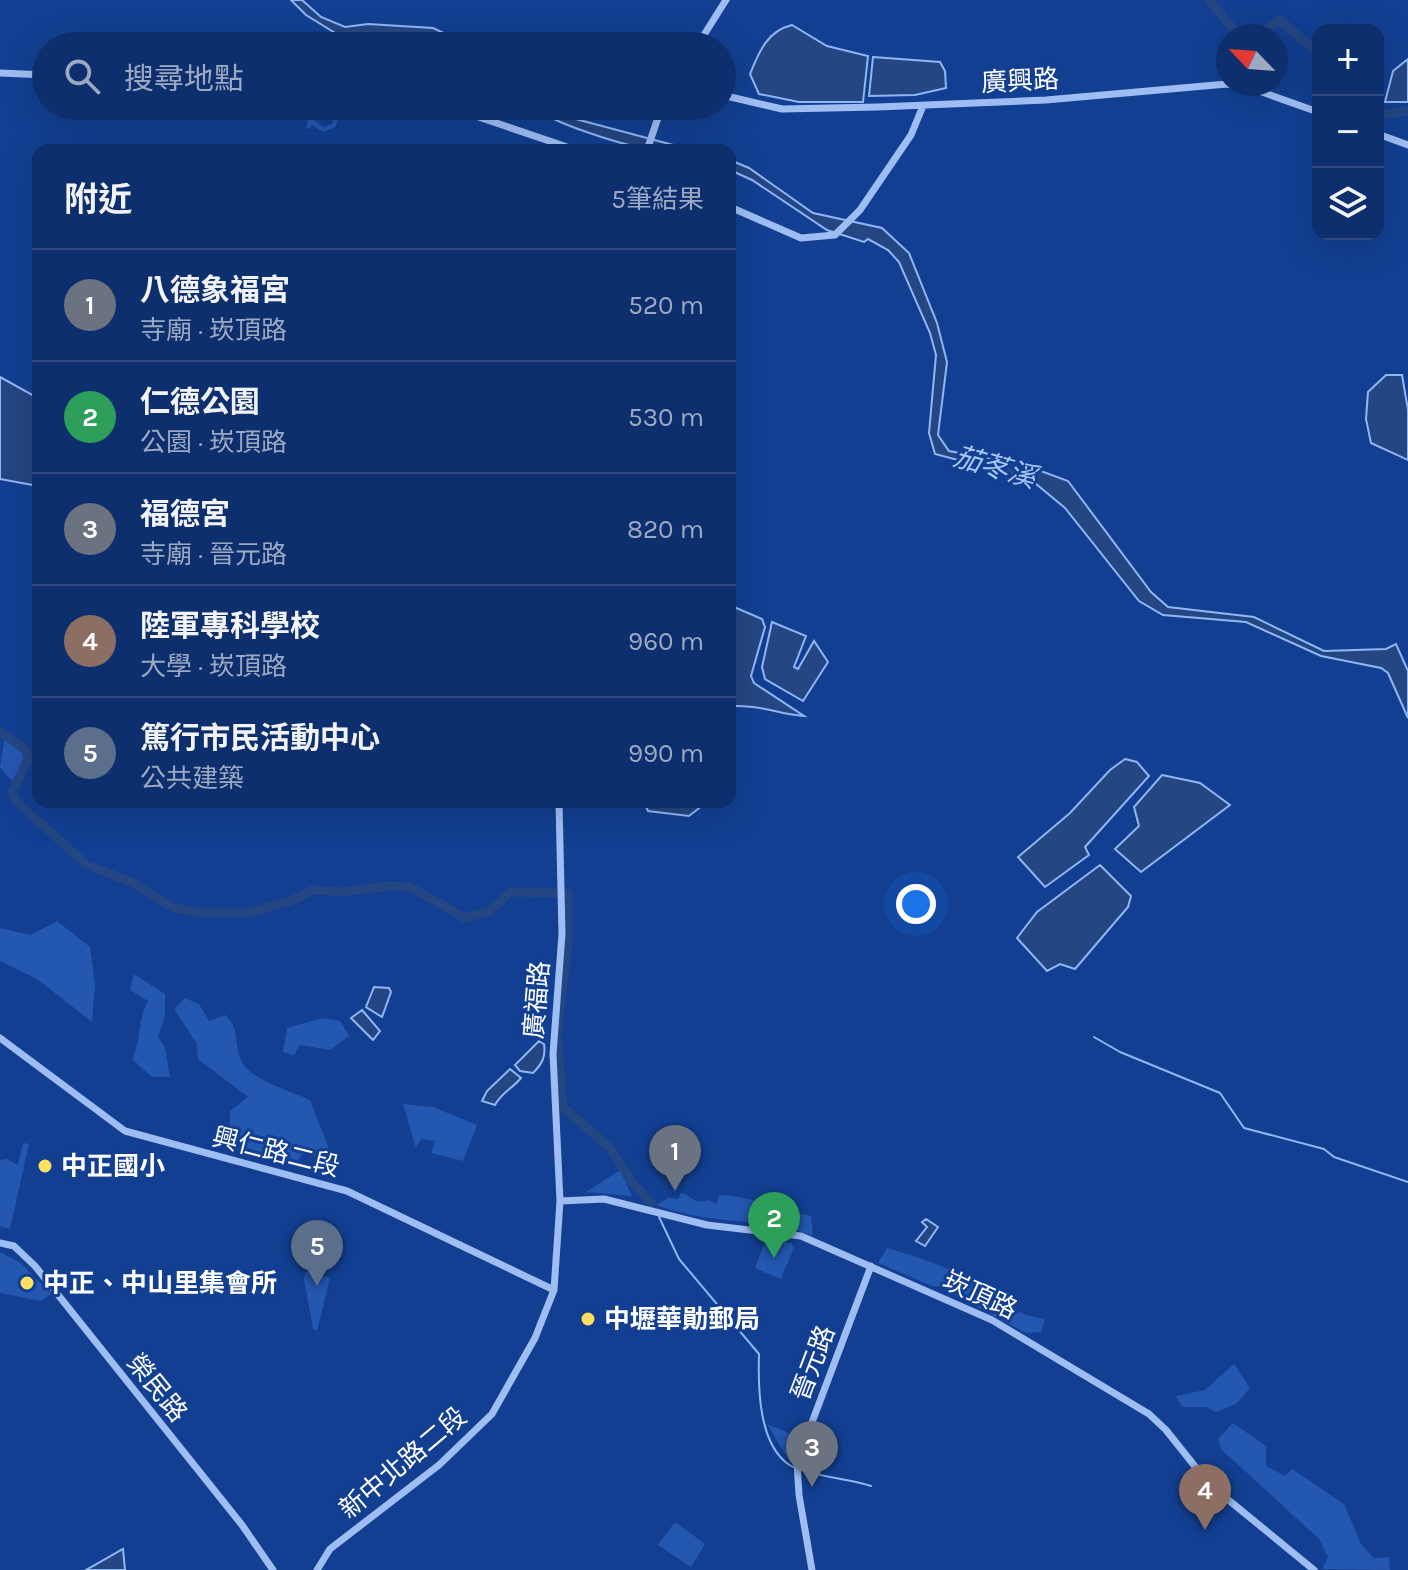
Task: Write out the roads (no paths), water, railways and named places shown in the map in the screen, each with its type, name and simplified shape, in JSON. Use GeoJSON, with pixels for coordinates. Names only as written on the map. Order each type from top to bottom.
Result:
{"type":"FeatureCollection","features":[{"type":"Feature","properties":{"kind":"street"},"geometry":{"type":"LineString","coordinates":[[706,32],[726,0]]}},
{"type":"Feature","properties":{"kind":"street"},"geometry":{"type":"LineString","coordinates":[[0,73],[32,74]]}},
{"type":"Feature","properties":{"kind":"street","name":"廣興路"},"geometry":{"type":"LineString","coordinates":[[736,98],[782,109],[923,106],[1227,84],[1242,85],[1312,110]]}},
{"type":"Feature","properties":{"kind":"street"},"geometry":{"type":"LineString","coordinates":[[736,210],[801,238],[827,238],[840,231],[858,214],[911,135],[923,106]]}},
{"type":"Feature","properties":{"kind":"street"},"geometry":{"type":"LineString","coordinates":[[487,120],[558,144]]}},
{"type":"Feature","properties":{"kind":"street"},"geometry":{"type":"LineString","coordinates":[[649,144],[657,120]]}},
{"type":"Feature","properties":{"kind":"street"},"geometry":{"type":"LineString","coordinates":[[1384,136],[1408,145]]}},
{"type":"Feature","properties":{"kind":"street","name":"廣福路"},"geometry":{"type":"LineString","coordinates":[[559,808],[562,934],[553,1054],[560,1201]]}},
{"type":"Feature","properties":{"kind":"street","name":"興仁路二段"},"geometry":{"type":"LineString","coordinates":[[0,1038],[125,1131],[347,1191],[554,1290]]}},
{"type":"Feature","properties":{"kind":"street","name":"崁頂路"},"geometry":{"type":"LineString","coordinates":[[560,1201],[604,1199],[707,1225],[788,1233],[871,1266],[1002,1326],[1149,1414],[1166,1430],[1209,1484],[1314,1570]]}},
{"type":"Feature","properties":{"kind":"street","name":"新中北路二段"},"geometry":{"type":"LineString","coordinates":[[317,1570],[330,1549],[439,1465],[492,1414],[508,1391],[535,1338],[554,1290],[560,1201]]}},
{"type":"Feature","properties":{"kind":"street","name":"榮民路"},"geometry":{"type":"LineString","coordinates":[[0,1243],[21,1251],[35,1266],[242,1525],[273,1570]]}},
{"type":"Feature","properties":{"kind":"street","name":"晉元路"},"geometry":{"type":"LineString","coordinates":[[812,1570],[797,1462],[871,1266]]}},
{"type":"Feature","properties":{"kind":"water"},"geometry":{"type":"Polygon","coordinates":[[[291,0],[302,0],[321,17],[345,27],[368,24],[433,28],[441,32],[334,32],[306,15],[291,0]]]}},
{"type":"Feature","properties":{"kind":"water"},"geometry":{"type":"Polygon","coordinates":[[[792,25],[827,46],[868,56],[863,102],[799,102],[759,94],[750,74],[757,58],[770,37],[792,25]]]}},
{"type":"Feature","properties":{"kind":"water"},"geometry":{"type":"Polygon","coordinates":[[[873,57],[940,62],[945,71],[946,88],[915,95],[869,96],[873,57]]]}},
{"type":"Feature","properties":{"kind":"water"},"geometry":{"type":"Polygon","coordinates":[[[1408,59],[1408,102],[1385,102],[1393,71],[1408,59]]]}},
{"type":"Feature","properties":{"kind":"water"},"geometry":{"type":"Polygon","coordinates":[[[555,120],[580,120],[670,144],[627,144],[555,120]]]}},
{"type":"Feature","properties":{"kind":"water","name":"茄苳溪"},"geometry":{"type":"Polygon","coordinates":[[[736,163],[749,168],[813,213],[882,228],[909,253],[937,323],[947,362],[938,435],[949,451],[1022,464],[1068,481],[1151,592],[1168,607],[1254,617],[1324,651],[1386,649],[1396,644],[1408,671],[1408,718],[1388,673],[1381,668],[1321,656],[1246,622],[1163,615],[1139,601],[1065,508],[1030,479],[935,454],[929,433],[936,355],[930,333],[899,262],[888,250],[868,239],[864,242],[827,230],[736,173],[736,163]]]}},
{"type":"Feature","properties":{"kind":"water"},"geometry":{"type":"Polygon","coordinates":[[[1386,375],[1402,375],[1408,410],[1408,460],[1371,443],[1366,419],[1368,392],[1386,375]]]}},
{"type":"Feature","properties":{"kind":"water"},"geometry":{"type":"Polygon","coordinates":[[[0,377],[32,395],[32,485],[0,479],[0,377]]]}},
{"type":"Feature","properties":{"kind":"water"},"geometry":{"type":"Polygon","coordinates":[[[736,608],[762,619],[765,627],[751,676],[754,683],[804,716],[736,706],[736,608]]]}},
{"type":"Feature","properties":{"kind":"water"},"geometry":{"type":"Polygon","coordinates":[[[772,622],[806,636],[794,667],[798,669],[814,641],[828,662],[803,701],[765,679],[762,667],[772,622]]]}},
{"type":"Feature","properties":{"kind":"water"},"geometry":{"type":"Polygon","coordinates":[[[1125,759],[1137,762],[1149,776],[1085,847],[1089,855],[1045,887],[1018,857],[1070,813],[1110,770],[1125,759]]]}},
{"type":"Feature","properties":{"kind":"water"},"geometry":{"type":"Polygon","coordinates":[[[1162,775],[1200,783],[1230,805],[1141,872],[1115,849],[1139,826],[1134,807],[1162,775]]]}},
{"type":"Feature","properties":{"kind":"water"},"geometry":{"type":"Polygon","coordinates":[[[647,808],[699,808],[689,816],[648,811],[647,808]]]}},
{"type":"Feature","properties":{"kind":"water"},"geometry":{"type":"Polygon","coordinates":[[[1100,865],[1131,896],[1128,907],[1075,969],[1060,964],[1047,971],[1017,938],[1037,912],[1100,865]]]}},
{"type":"Feature","properties":{"kind":"water"},"geometry":{"type":"Polygon","coordinates":[[[374,987],[389,988],[391,992],[382,1017],[366,1007],[374,987]]]}},
{"type":"Feature","properties":{"kind":"water"},"geometry":{"type":"Polygon","coordinates":[[[362,1010],[380,1031],[373,1040],[351,1018],[362,1010]]]}},
{"type":"Feature","properties":{"kind":"water"},"geometry":{"type":"Polygon","coordinates":[[[539,1041],[544,1044],[541,1063],[533,1073],[520,1071],[515,1065],[539,1041]]]}},
{"type":"Feature","properties":{"kind":"water"},"geometry":{"type":"Polygon","coordinates":[[[510,1069],[521,1078],[495,1105],[482,1101],[487,1091],[510,1069]]]}},
{"type":"Feature","properties":{"kind":"water"},"geometry":{"type":"Polygon","coordinates":[[[926,1219],[938,1227],[925,1246],[916,1241],[927,1227],[922,1222],[926,1219]]]}},
{"type":"Feature","properties":{"kind":"water"},"geometry":{"type":"Polygon","coordinates":[[[123,1549],[125,1570],[86,1570],[123,1549]]]}},
{"type":"Feature","properties":{"kind":"waterway"},"geometry":{"type":"LineString","coordinates":[[1209,0],[1229,24]]}},
{"type":"Feature","properties":{"kind":"waterway"},"geometry":{"type":"LineString","coordinates":[[1274,24],[1280,20],[1285,24]]}},
{"type":"Feature","properties":{"kind":"waterway"},"geometry":{"type":"LineString","coordinates":[[1288,27],[1312,48]]}},
{"type":"Feature","properties":{"kind":"waterway"},"geometry":{"type":"LineString","coordinates":[[1384,113],[1408,111]]}},
{"type":"Feature","properties":{"kind":"waterway"},"geometry":{"type":"LineString","coordinates":[[0,732],[26,750],[28,759],[15,786]]}},
{"type":"Feature","properties":{"kind":"waterway"},"geometry":{"type":"LineString","coordinates":[[12,793],[16,801],[86,864]]}},
{"type":"Feature","properties":{"kind":"waterway"},"geometry":{"type":"LineString","coordinates":[[93,867],[133,883],[174,908],[202,913],[248,913],[293,900],[313,890],[342,892],[389,886],[410,887],[465,918],[490,911],[510,892],[568,893],[568,943],[557,1034],[563,1107],[610,1148],[631,1181],[651,1203]]}},
{"type":"Feature","properties":{"kind":"waterway"},"geometry":{"type":"LineString","coordinates":[[1094,1037],[1120,1052],[1220,1093],[1244,1128],[1324,1149],[1334,1157],[1408,1182]]}},
{"type":"Feature","properties":{"kind":"waterway"},"geometry":{"type":"LineString","coordinates":[[659,1217],[679,1259],[759,1354],[762,1414],[772,1445],[780,1457],[798,1469],[871,1486]]}},
{"type":"Feature","properties":{"kind":"place","name":"中正國小"},"geometry":{"type":"Point","coordinates":[45,1166]}},
{"type":"Feature","properties":{"kind":"place","name":"八德象福宮"},"geometry":{"type":"Point","coordinates":[675,1191]}},
{"type":"Feature","properties":{"kind":"place","name":"仁德公園"},"geometry":{"type":"Point","coordinates":[774,1258]}},
{"type":"Feature","properties":{"kind":"place","name":"中正、中山里集會所"},"geometry":{"type":"Point","coordinates":[27,1283]}},
{"type":"Feature","properties":{"kind":"place","name":"篤行市民活動中心"},"geometry":{"type":"Point","coordinates":[317,1286]}},
{"type":"Feature","properties":{"kind":"place","name":"中壢華勛郵局"},"geometry":{"type":"Point","coordinates":[588,1319]}},
{"type":"Feature","properties":{"kind":"place","name":"福德宮"},"geometry":{"type":"Point","coordinates":[812,1487]}},
{"type":"Feature","properties":{"kind":"place","name":"陸軍專科學校"},"geometry":{"type":"Point","coordinates":[1205,1530]}}]}
